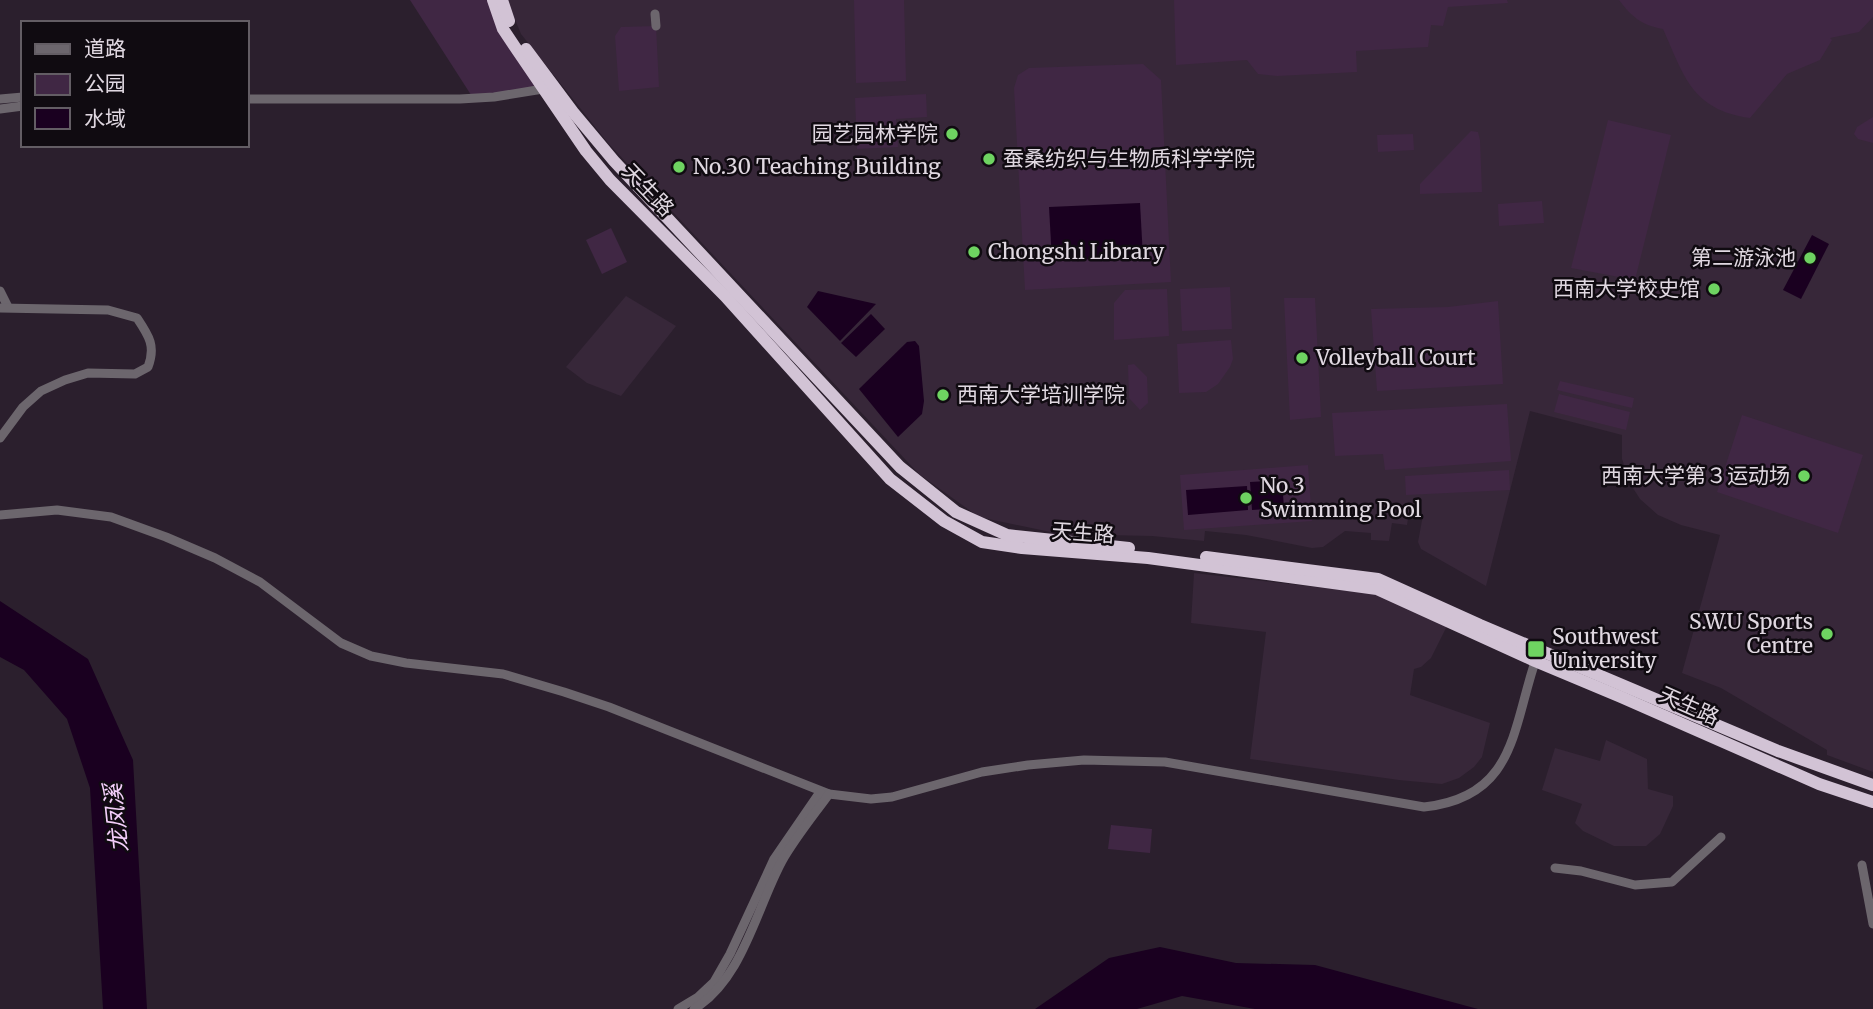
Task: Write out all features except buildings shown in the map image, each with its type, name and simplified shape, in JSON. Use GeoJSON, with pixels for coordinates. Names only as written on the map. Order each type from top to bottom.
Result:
{"type":"FeatureCollection","features":[{"type":"Feature","properties":{"kind":"highway","name":"天生路"},"geometry":{"type":"LineString","coordinates":[[493,0],[503,29],[586,151],[610,180],[725,296],[890,479],[944,521],[982,542],[1149,558],[1377,589],[1537,656],[1873,785]]}},
{"type":"Feature","properties":{"kind":"highway","name":"天生路"},"geometry":{"type":"LineString","coordinates":[[502,0],[510,24],[521,42],[573,113],[614,161],[900,467],[956,512],[1007,535],[1378,579],[1480,625],[1620,697],[1819,784],[1873,802]]}},
{"type":"Feature","properties":{"kind":"street"},"geometry":{"type":"LineString","coordinates":[[655,14],[656,26]]}},
{"type":"Feature","properties":{"kind":"street"},"geometry":{"type":"LineString","coordinates":[[248,99],[460,99],[543,89]]}},
{"type":"Feature","properties":{"kind":"street"},"geometry":{"type":"LineString","coordinates":[[0,99],[21,97]]}},
{"type":"Feature","properties":{"kind":"street"},"geometry":{"type":"LineString","coordinates":[[0,109],[21,106]]}},
{"type":"Feature","properties":{"kind":"street"},"geometry":{"type":"LineString","coordinates":[[0,291],[4,308],[108,310],[137,318],[148,334],[153,353],[148,367],[135,374],[88,373],[41,391],[23,407],[0,438]]}},
{"type":"Feature","properties":{"kind":"street"},"geometry":{"type":"LineString","coordinates":[[0,514],[57,510],[111,517],[215,558],[260,582],[341,643],[371,656],[406,663],[503,674],[609,707],[824,793],[870,799],[892,797],[982,772],[1028,765],[1127,761],[1165,762],[1424,807],[1442,805],[1473,793],[1486,783],[1506,758],[1537,656]]}},
{"type":"Feature","properties":{"kind":"street"},"geometry":{"type":"LineString","coordinates":[[678,1009],[698,998],[714,982],[730,954],[774,859],[824,793]]}},
{"type":"Feature","properties":{"kind":"street"},"geometry":{"type":"LineString","coordinates":[[694,1009],[720,987],[738,957],[782,860],[824,793]]}},
{"type":"Feature","properties":{"kind":"street"},"geometry":{"type":"LineString","coordinates":[[1555,868],[1581,871],[1635,885],[1672,882],[1721,837]]}},
{"type":"Feature","properties":{"kind":"street"},"geometry":{"type":"LineString","coordinates":[[1862,865],[1873,924]]}},
{"type":"Feature","properties":{"kind":"shaded area","name":"Southwest University"},"geometry":{"type":"Polygon","coordinates":[[[507,0],[1873,0],[1873,772],[1827,755],[1827,750],[1721,688],[1682,673],[1720,535],[1681,525],[1658,515],[1640,499],[1631,485],[1622,459],[1622,435],[1530,411],[1486,586],[1421,549],[1418,542],[1423,515],[1409,512],[1407,525],[1392,523],[1389,541],[1371,540],[1371,533],[1345,531],[1323,547],[1312,548],[1246,535],[1205,531],[1204,541],[1152,536],[1060,534],[979,517],[919,474],[608,143],[521,34],[507,0]]]}},
{"type":"Feature","properties":{"kind":"shaded area"},"geometry":{"type":"Polygon","coordinates":[[[626,296],[676,326],[621,396],[587,383],[566,367],[626,296]]]}},
{"type":"Feature","properties":{"kind":"shaded area"},"geometry":{"type":"Polygon","coordinates":[[[1194,573],[1378,594],[1448,624],[1431,658],[1421,667],[1414,669],[1410,695],[1490,723],[1482,757],[1459,778],[1442,784],[1250,759],[1266,632],[1191,623],[1194,573]]]}},
{"type":"Feature","properties":{"kind":"shaded area"},"geometry":{"type":"Polygon","coordinates":[[[1606,740],[1647,759],[1648,789],[1673,796],[1673,806],[1660,834],[1646,846],[1614,846],[1583,831],[1575,823],[1582,804],[1542,790],[1555,748],[1600,761],[1606,740]]]}},
{"type":"Feature","properties":{"kind":"green space"},"geometry":{"type":"Polygon","coordinates":[[[410,0],[493,0],[543,89],[473,98],[410,0]]]}},
{"type":"Feature","properties":{"kind":"green space"},"geometry":{"type":"Polygon","coordinates":[[[854,0],[904,0],[906,81],[856,83],[854,0]]]}},
{"type":"Feature","properties":{"kind":"green space"},"geometry":{"type":"Polygon","coordinates":[[[1174,0],[1507,0],[1508,3],[1448,7],[1443,26],[1431,25],[1428,47],[1356,51],[1357,72],[1277,76],[1258,74],[1247,60],[1176,65],[1174,0]]]}},
{"type":"Feature","properties":{"kind":"green space"},"geometry":{"type":"Polygon","coordinates":[[[1619,0],[1873,0],[1873,17],[1859,32],[1830,38],[1832,40],[1820,60],[1787,74],[1750,118],[1730,114],[1703,99],[1684,76],[1663,29],[1638,19],[1619,0]]]}},
{"type":"Feature","properties":{"kind":"green space"},"geometry":{"type":"Polygon","coordinates":[[[656,26],[659,87],[619,91],[615,36],[621,27],[656,26]]]}},
{"type":"Feature","properties":{"kind":"green space"},"geometry":{"type":"Polygon","coordinates":[[[1143,64],[1161,80],[1171,282],[1025,290],[1014,88],[1018,75],[1029,68],[1143,64]]]}},
{"type":"Feature","properties":{"kind":"green space"},"geometry":{"type":"Polygon","coordinates":[[[926,94],[927,117],[896,119],[898,147],[857,149],[855,98],[926,94]]]}},
{"type":"Feature","properties":{"kind":"green space"},"geometry":{"type":"Polygon","coordinates":[[[1873,117],[1873,143],[1858,139],[1854,134],[1857,127],[1873,117]]]}},
{"type":"Feature","properties":{"kind":"green space"},"geometry":{"type":"Polygon","coordinates":[[[1608,120],[1671,135],[1635,280],[1571,268],[1608,120]]]}},
{"type":"Feature","properties":{"kind":"green space"},"geometry":{"type":"Polygon","coordinates":[[[1471,131],[1478,132],[1480,140],[1482,192],[1420,194],[1420,184],[1471,131]]]}},
{"type":"Feature","properties":{"kind":"green space"},"geometry":{"type":"Polygon","coordinates":[[[1413,134],[1414,150],[1378,152],[1377,135],[1413,134]]]}},
{"type":"Feature","properties":{"kind":"green space"},"geometry":{"type":"Polygon","coordinates":[[[1542,201],[1544,223],[1499,226],[1498,204],[1542,201]]]}},
{"type":"Feature","properties":{"kind":"green space"},"geometry":{"type":"Polygon","coordinates":[[[611,228],[627,262],[602,274],[586,240],[611,228]]]}},
{"type":"Feature","properties":{"kind":"green space"},"geometry":{"type":"Polygon","coordinates":[[[1230,287],[1232,329],[1182,331],[1180,289],[1230,287]]]}},
{"type":"Feature","properties":{"kind":"green space"},"geometry":{"type":"Polygon","coordinates":[[[1167,289],[1169,336],[1114,340],[1114,303],[1125,290],[1167,289]]]}},
{"type":"Feature","properties":{"kind":"green space","name":"Volleyball Court"},"geometry":{"type":"Polygon","coordinates":[[[1284,298],[1315,298],[1321,417],[1290,420],[1284,298]]]}},
{"type":"Feature","properties":{"kind":"green space"},"geometry":{"type":"Polygon","coordinates":[[[1498,301],[1503,384],[1377,391],[1371,309],[1448,307],[1498,301]]]}},
{"type":"Feature","properties":{"kind":"green space"},"geometry":{"type":"Polygon","coordinates":[[[1231,340],[1233,359],[1218,384],[1206,392],[1179,393],[1177,344],[1231,340]]]}},
{"type":"Feature","properties":{"kind":"green space"},"geometry":{"type":"Polygon","coordinates":[[[1134,364],[1147,377],[1148,403],[1140,410],[1129,398],[1128,365],[1134,364]]]}},
{"type":"Feature","properties":{"kind":"green space"},"geometry":{"type":"Polygon","coordinates":[[[1560,381],[1634,398],[1632,408],[1557,390],[1560,381]]]}},
{"type":"Feature","properties":{"kind":"green space"},"geometry":{"type":"Polygon","coordinates":[[[1559,394],[1630,412],[1626,430],[1554,412],[1559,394]]]}},
{"type":"Feature","properties":{"kind":"green space"},"geometry":{"type":"Polygon","coordinates":[[[1507,404],[1511,461],[1385,470],[1383,454],[1335,456],[1332,413],[1507,404]]]}},
{"type":"Feature","properties":{"kind":"green space"},"geometry":{"type":"Polygon","coordinates":[[[1742,415],[1863,455],[1838,533],[1717,492],[1742,415]]]}},
{"type":"Feature","properties":{"kind":"green space","name":"No.3 Swimming Pool"},"geometry":{"type":"Polygon","coordinates":[[[1308,465],[1312,521],[1184,530],[1180,475],[1308,465]]]}},
{"type":"Feature","properties":{"kind":"green space"},"geometry":{"type":"Polygon","coordinates":[[[1509,470],[1510,490],[1406,495],[1405,476],[1509,470]]]}},
{"type":"Feature","properties":{"kind":"green space"},"geometry":{"type":"Polygon","coordinates":[[[1111,825],[1152,829],[1150,853],[1108,849],[1111,825]]]}},
{"type":"Feature","properties":{"kind":"water"},"geometry":{"type":"Polygon","coordinates":[[[1140,203],[1143,257],[1052,261],[1049,207],[1140,203]]]}},
{"type":"Feature","properties":{"kind":"water"},"geometry":{"type":"Polygon","coordinates":[[[1812,235],[1829,244],[1801,299],[1783,290],[1812,235]]]}},
{"type":"Feature","properties":{"kind":"water"},"geometry":{"type":"Polygon","coordinates":[[[818,291],[876,304],[840,341],[807,307],[818,291]]]}},
{"type":"Feature","properties":{"kind":"water"},"geometry":{"type":"Polygon","coordinates":[[[871,314],[885,329],[856,357],[841,343],[871,314]]]}},
{"type":"Feature","properties":{"kind":"water"},"geometry":{"type":"Polygon","coordinates":[[[915,341],[919,346],[924,401],[922,414],[898,437],[859,389],[907,342],[915,341]]]}},
{"type":"Feature","properties":{"kind":"water"},"geometry":{"type":"Polygon","coordinates":[[[1282,480],[1284,508],[1252,510],[1250,482],[1282,480]]]}},
{"type":"Feature","properties":{"kind":"water"},"geometry":{"type":"Polygon","coordinates":[[[1247,486],[1248,510],[1188,515],[1186,490],[1247,486]]]}},
{"type":"Feature","properties":{"kind":"water","name":"龙凤溪"},"geometry":{"type":"Polygon","coordinates":[[[0,601],[88,659],[133,760],[147,1009],[103,1009],[90,788],[67,719],[24,670],[0,657],[0,601]]]}},
{"type":"Feature","properties":{"kind":"water"},"geometry":{"type":"Polygon","coordinates":[[[1160,947],[1236,963],[1315,965],[1478,1009],[1255,1009],[1182,996],[1137,1009],[1035,1009],[1109,958],[1160,947]]]}},
{"type":"Feature","properties":{"kind":"place","name":"园艺园林学院"},"geometry":{"type":"Point","coordinates":[952,134]}},
{"type":"Feature","properties":{"kind":"place","name":"蚕桑纺织与生物质科学学院"},"geometry":{"type":"Point","coordinates":[989,159]}},
{"type":"Feature","properties":{"kind":"place","name":"No.30 Teaching Building"},"geometry":{"type":"Point","coordinates":[679,167]}},
{"type":"Feature","properties":{"kind":"place","name":"Chongshi Library"},"geometry":{"type":"Point","coordinates":[974,252]}},
{"type":"Feature","properties":{"kind":"place","name":"第二游泳池"},"geometry":{"type":"Point","coordinates":[1810,258]}},
{"type":"Feature","properties":{"kind":"place","name":"西南大学校史馆"},"geometry":{"type":"Point","coordinates":[1714,289]}},
{"type":"Feature","properties":{"kind":"place","name":"Volleyball Court"},"geometry":{"type":"Point","coordinates":[1302,358]}},
{"type":"Feature","properties":{"kind":"place","name":"西南大学培训学院"},"geometry":{"type":"Point","coordinates":[943,395]}},
{"type":"Feature","properties":{"kind":"place","name":"西南大学第３运动场"},"geometry":{"type":"Point","coordinates":[1804,476]}},
{"type":"Feature","properties":{"kind":"place","name":"No.3 Swimming Pool"},"geometry":{"type":"Point","coordinates":[1246,498]}},
{"type":"Feature","properties":{"kind":"place","name":"S.W.U Sports Centre"},"geometry":{"type":"Point","coordinates":[1827,634]}},
{"type":"Feature","properties":{"kind":"place","name":"Southwest University"},"geometry":{"type":"Point","coordinates":[1536,649]}}]}
